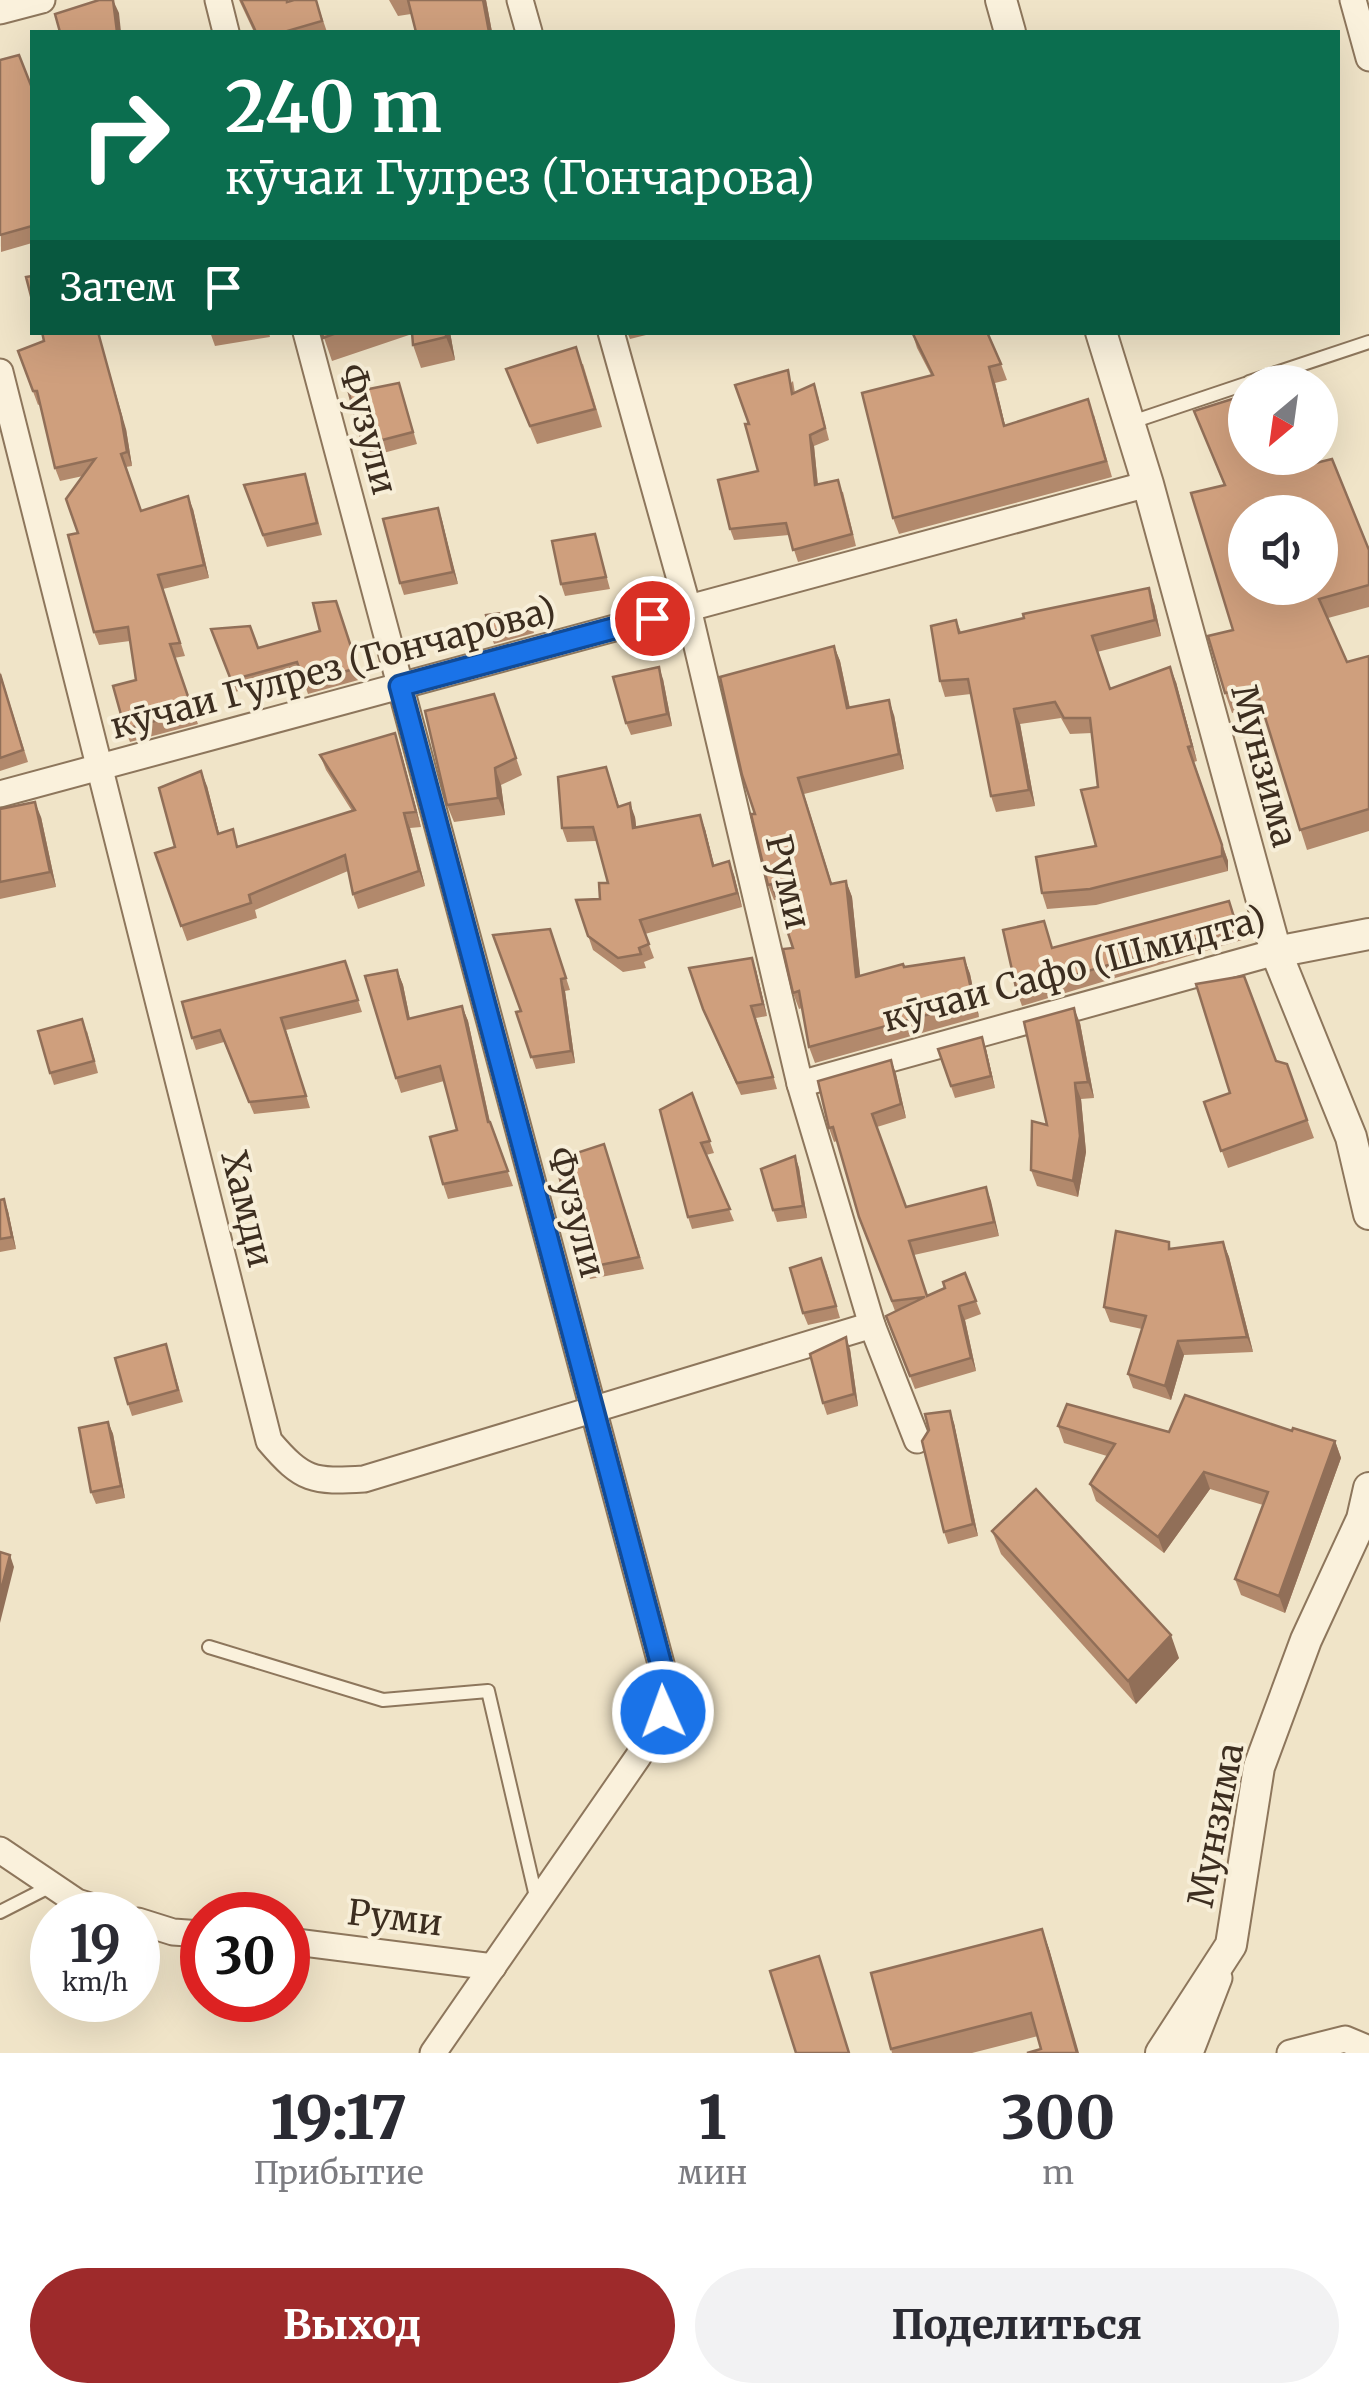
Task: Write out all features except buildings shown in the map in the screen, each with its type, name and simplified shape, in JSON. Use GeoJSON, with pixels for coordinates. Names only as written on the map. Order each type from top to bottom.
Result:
{"type":"FeatureCollection","features":[{"type":"Feature","properties":{"kind":"street"},"geometry":{"type":"LineString","coordinates":[[0,11],[42,0]]}},
{"type":"Feature","properties":{"kind":"street"},"geometry":{"type":"LineString","coordinates":[[218,0],[226,30]]}},
{"type":"Feature","properties":{"kind":"street"},"geometry":{"type":"LineString","coordinates":[[520,0],[528,30]]}},
{"type":"Feature","properties":{"kind":"street"},"geometry":{"type":"LineString","coordinates":[[1000,0],[1009,30]]}},
{"type":"Feature","properties":{"kind":"street"},"geometry":{"type":"LineString","coordinates":[[1352,0],[1369,58]]}},
{"type":"Feature","properties":{"kind":"street","name":"Фузули"},"geometry":{"type":"LineString","coordinates":[[307,335],[664,1675],[663,1712],[638,1756],[433,2053]]}},
{"type":"Feature","properties":{"kind":"street","name":"Руми"},"geometry":{"type":"LineString","coordinates":[[613,335],[688,608],[800,1084],[872,1325],[918,1440]]}},
{"type":"Feature","properties":{"kind":"street","name":"Мунзима"},"geometry":{"type":"LineString","coordinates":[[1102,335],[1148,484],[1276,952],[1350,1137],[1369,1214]]}},
{"type":"Feature","properties":{"kind":"street","name":"Хамди"},"geometry":{"type":"LineString","coordinates":[[0,372],[269,1440],[293,1469],[323,1482],[364,1479],[872,1325]]}},
{"type":"Feature","properties":{"kind":"street","name":"кӯчаи Гулрез (Гончарова)"},"geometry":{"type":"LineString","coordinates":[[0,794],[1148,484]]}},
{"type":"Feature","properties":{"kind":"street","name":"кӯчаи Сафо (Шмидта)"},"geometry":{"type":"LineString","coordinates":[[800,1084],[1276,952],[1369,934]]}},
{"type":"Feature","properties":{"kind":"street","name":"Мунзима"},"geometry":{"type":"LineString","coordinates":[[1160,2053],[1232,1945],[1259,1768],[1306,1640],[1362,1519],[1369,1488]]}},
{"type":"Feature","properties":{"kind":"street"},"geometry":{"type":"LineString","coordinates":[[0,1850],[62,1892]]}},
{"type":"Feature","properties":{"kind":"street","name":"Руми"},"geometry":{"type":"LineString","coordinates":[[310,1944],[493,1966]]}},
{"type":"Feature","properties":{"kind":"street"},"geometry":{"type":"LineString","coordinates":[[1190,2053],[1232,1945]]}},
{"type":"Feature","properties":{"kind":"street"},"geometry":{"type":"LineString","coordinates":[[1290,2053],[1345,2039],[1369,2049]]}},
{"type":"Feature","properties":{"kind":"lane"},"geometry":{"type":"LineString","coordinates":[[1301,365],[1369,342]]}},
{"type":"Feature","properties":{"kind":"lane"},"geometry":{"type":"LineString","coordinates":[[1128,423],[1228,389]]}},
{"type":"Feature","properties":{"kind":"lane"},"geometry":{"type":"LineString","coordinates":[[210,1646],[383,1700],[488,1692],[537,1903]]}},
{"type":"Feature","properties":{"kind":"lane"},"geometry":{"type":"LineString","coordinates":[[0,1912],[52,1886]]}},
{"type":"Feature","properties":{"kind":"route"},"geometry":{"type":"LineString","coordinates":[[652,618],[400,686],[664,1675],[663,1712]]}}]}
